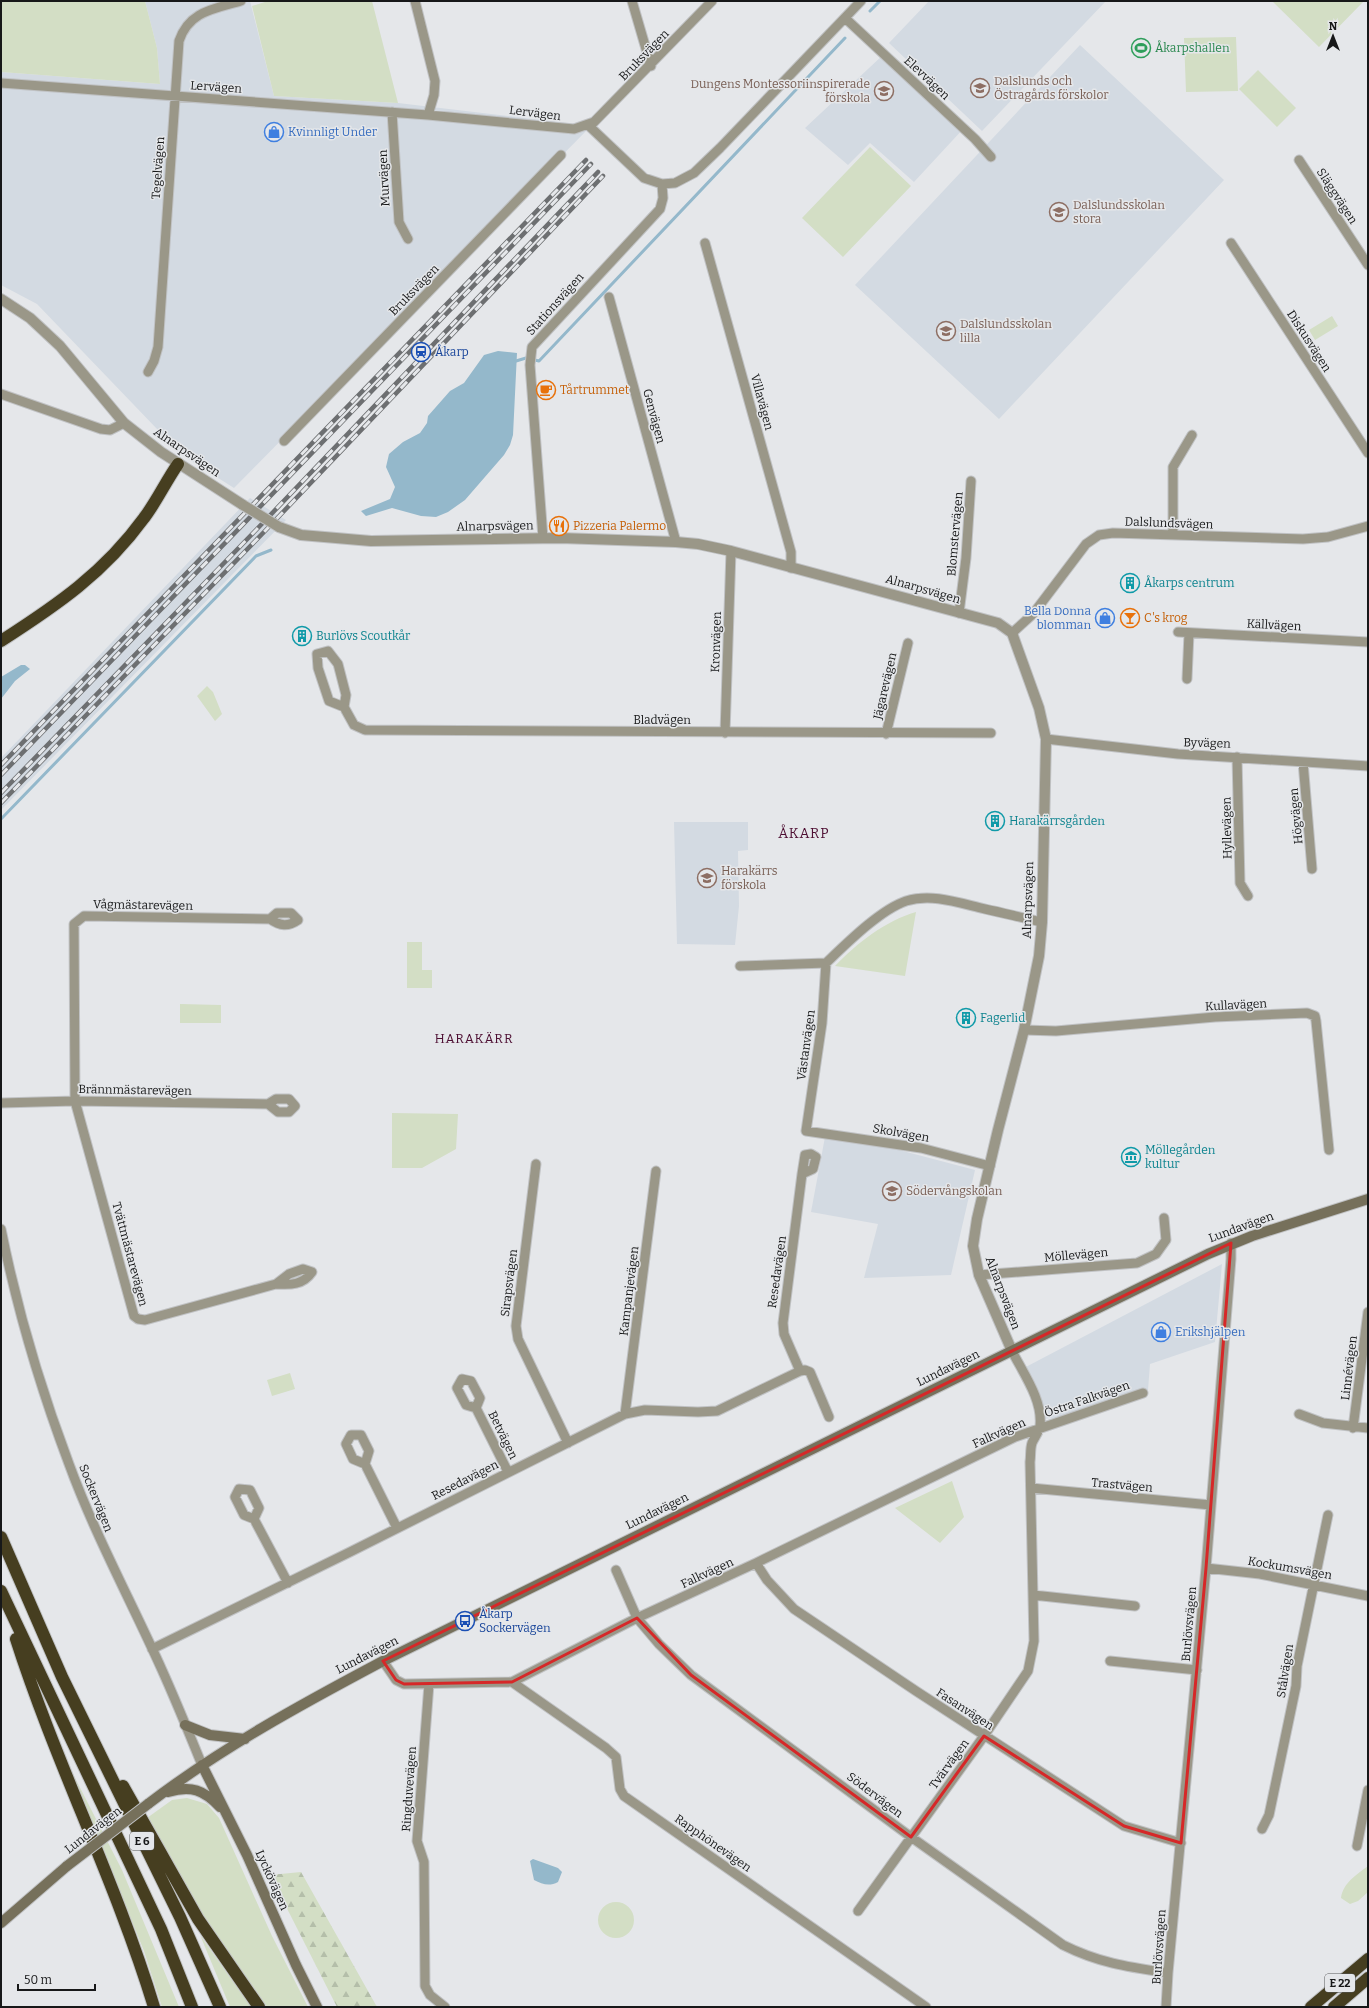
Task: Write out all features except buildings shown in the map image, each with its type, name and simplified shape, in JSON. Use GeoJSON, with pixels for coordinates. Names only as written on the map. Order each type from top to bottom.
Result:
{"type":"FeatureCollection","features":[{"type":"Feature","properties":{"kind":"highway"},"geometry":{"type":"LineString","coordinates":[[1,641],[61,601],[99,571],[144,518],[178,464]]}},
{"type":"Feature","properties":{"kind":"highway","name":"E 6"},"geometry":{"type":"LineString","coordinates":[[1,1537],[62,1677],[180,1917],[220,2007]]}},
{"type":"Feature","properties":{"kind":"highway"},"geometry":{"type":"LineString","coordinates":[[1,1592],[24,1662],[130,1935],[154,2007]]}},
{"type":"Feature","properties":{"kind":"highway","name":"E 6"},"geometry":{"type":"LineString","coordinates":[[1,1592],[160,1929],[192,2007]]}},
{"type":"Feature","properties":{"kind":"highway"},"geometry":{"type":"LineString","coordinates":[[62,1677],[198,1919],[259,2007]]}},
{"type":"Feature","properties":{"kind":"highway","name":"E 22"},"geometry":{"type":"LineString","coordinates":[[1311,2007],[1368,1959]]}},
{"type":"Feature","properties":{"kind":"highway","name":"E 22"},"geometry":{"type":"LineString","coordinates":[[1334,2007],[1368,1978]]}},
{"type":"Feature","properties":{"kind":"main road","name":"Lundavägen"},"geometry":{"type":"LineString","coordinates":[[1,1922],[67,1866],[161,1794],[202,1765],[317,1696],[383,1661],[1230,1243],[1368,1199]]}},
{"type":"Feature","properties":{"kind":"main road"},"geometry":{"type":"LineString","coordinates":[[185,1725],[210,1735],[245,1739]]}},
{"type":"Feature","properties":{"kind":"main road","name":"Lyckövägen"},"geometry":{"type":"LineString","coordinates":[[202,1765],[231,1822],[296,1965],[318,2007]]}},
{"type":"Feature","properties":{"kind":"main road"},"geometry":{"type":"LineString","coordinates":[[161,1794],[184,1788],[208,1794],[220,1806],[231,1822]]}},
{"type":"Feature","properties":{"kind":"street","name":"Tegelvägen"},"geometry":{"type":"LineString","coordinates":[[148,372],[154,361],[158,347],[179,41],[185,28],[198,14],[240,1]]}},
{"type":"Feature","properties":{"kind":"street"},"geometry":{"type":"LineString","coordinates":[[415,1],[435,81],[434,95],[428,115]]}},
{"type":"Feature","properties":{"kind":"street"},"geometry":{"type":"LineString","coordinates":[[632,1],[651,66]]}},
{"type":"Feature","properties":{"kind":"street","name":"Bruksvägen"},"geometry":{"type":"LineString","coordinates":[[568,129],[588,125],[594,122],[651,66],[712,1]]}},
{"type":"Feature","properties":{"kind":"street"},"geometry":{"type":"LineString","coordinates":[[588,125],[644,178],[662,184],[675,183],[694,173],[720,148],[861,1]]}},
{"type":"Feature","properties":{"kind":"street","name":"Elevvägen"},"geometry":{"type":"LineString","coordinates":[[845,18],[975,138],[991,157]]}},
{"type":"Feature","properties":{"kind":"street","name":"Lervägen"},"geometry":{"type":"LineString","coordinates":[[1,83],[392,112],[568,129]]}},
{"type":"Feature","properties":{"kind":"street","name":"Murvägen"},"geometry":{"type":"LineString","coordinates":[[392,112],[399,222],[408,240]]}},
{"type":"Feature","properties":{"kind":"street","name":"Bruksvägen"},"geometry":{"type":"LineString","coordinates":[[284,441],[561,155]]}},
{"type":"Feature","properties":{"kind":"street","name":"Släggvägen"},"geometry":{"type":"LineString","coordinates":[[1299,160],[1368,265]]}},
{"type":"Feature","properties":{"kind":"street","name":"Stationsvägen"},"geometry":{"type":"LineString","coordinates":[[543,538],[530,365],[532,347],[660,209],[663,198],[662,184]]}},
{"type":"Feature","properties":{"kind":"street","name":"Diskusvägen"},"geometry":{"type":"LineString","coordinates":[[1231,242],[1368,453]]}},
{"type":"Feature","properties":{"kind":"street","name":"Villavägen"},"geometry":{"type":"LineString","coordinates":[[705,243],[791,552],[791,568]]}},
{"type":"Feature","properties":{"kind":"street","name":"Genvägen"},"geometry":{"type":"LineString","coordinates":[[609,297],[676,542]]}},
{"type":"Feature","properties":{"kind":"street","name":"Alnarpsvägen"},"geometry":{"type":"LineString","coordinates":[[1,299],[30,318],[60,346],[124,423],[178,464],[279,527],[292,533],[371,541],[543,538],[698,544],[731,551],[998,623],[1012,633],[1039,708],[1046,739],[1042,922],[1039,956],[1024,1030],[977,1218],[973,1246],[979,1275],[1012,1351]]}},
{"type":"Feature","properties":{"kind":"street"},"geometry":{"type":"LineString","coordinates":[[1,394],[101,429],[110,430],[124,423]]}},
{"type":"Feature","properties":{"kind":"street"},"geometry":{"type":"LineString","coordinates":[[1173,535],[1173,467],[1192,435]]}},
{"type":"Feature","properties":{"kind":"street","name":"Blomstervägen"},"geometry":{"type":"LineString","coordinates":[[959,613],[966,558],[971,481]]}},
{"type":"Feature","properties":{"kind":"street","name":"Dalslundsvägen"},"geometry":{"type":"LineString","coordinates":[[1012,633],[1033,614],[1086,544],[1100,535],[1112,533],[1303,539],[1328,537],[1368,526]]}},
{"type":"Feature","properties":{"kind":"street","name":"Kronvägen"},"geometry":{"type":"LineString","coordinates":[[725,733],[731,551]]}},
{"type":"Feature","properties":{"kind":"street","name":"Källvägen"},"geometry":{"type":"LineString","coordinates":[[1178,632],[1368,642]]}},
{"type":"Feature","properties":{"kind":"street"},"geometry":{"type":"LineString","coordinates":[[1187,679],[1189,633]]}},
{"type":"Feature","properties":{"kind":"street","name":"Jägarevägen"},"geometry":{"type":"LineString","coordinates":[[886,734],[908,643]]}},
{"type":"Feature","properties":{"kind":"street","name":"Bladvägen"},"geometry":{"type":"LineString","coordinates":[[344,707],[329,701],[318,668],[317,654],[328,651],[338,664],[346,695],[344,707],[354,726],[365,730],[886,734],[991,733]]}},
{"type":"Feature","properties":{"kind":"street","name":"Byvägen"},"geometry":{"type":"LineString","coordinates":[[1046,739],[1178,754],[1368,766]]}},
{"type":"Feature","properties":{"kind":"street","name":"Hyllevägen"},"geometry":{"type":"LineString","coordinates":[[1237,757],[1240,883],[1248,896]]}},
{"type":"Feature","properties":{"kind":"street","name":"Högvägen"},"geometry":{"type":"LineString","coordinates":[[1303,762],[1312,869]]}},
{"type":"Feature","properties":{"kind":"street"},"geometry":{"type":"LineString","coordinates":[[740,966],[826,962],[882,915],[900,904],[916,899],[946,900],[1042,922]]}},
{"type":"Feature","properties":{"kind":"street","name":"Vågmästarevägen"},"geometry":{"type":"LineString","coordinates":[[75,1101],[74,924],[84,916],[270,919]]}},
{"type":"Feature","properties":{"kind":"street","name":"Västanvägen"},"geometry":{"type":"LineString","coordinates":[[806,1131],[822,1023],[826,962]]}},
{"type":"Feature","properties":{"kind":"street","name":"Kullavägen"},"geometry":{"type":"LineString","coordinates":[[1024,1030],[1056,1031],[1215,1017],[1307,1013],[1315,1016],[1328,1150]]}},
{"type":"Feature","properties":{"kind":"street","name":"Brännmästarevägen"},"geometry":{"type":"LineString","coordinates":[[1,1103],[75,1101],[268,1104]]}},
{"type":"Feature","properties":{"kind":"street","name":"Tvättmästarevägen"},"geometry":{"type":"LineString","coordinates":[[75,1101],[134,1316],[138,1319],[145,1320],[276,1284]]}},
{"type":"Feature","properties":{"kind":"street","name":"Skolvägen"},"geometry":{"type":"LineString","coordinates":[[806,1131],[921,1148],[990,1166]]}},
{"type":"Feature","properties":{"kind":"street","name":"Sirapsvägen"},"geometry":{"type":"LineString","coordinates":[[536,1164],[516,1326],[518,1339],[568,1443]]}},
{"type":"Feature","properties":{"kind":"street","name":"Kampanjevägen"},"geometry":{"type":"LineString","coordinates":[[626,1414],[656,1171]]}},
{"type":"Feature","properties":{"kind":"street","name":"Resedavägen"},"geometry":{"type":"LineString","coordinates":[[152,1649],[288,1583],[626,1414],[646,1410],[698,1412],[716,1411],[800,1371],[784,1334],[783,1323],[802,1174]]}},
{"type":"Feature","properties":{"kind":"street","name":"Möllevägen"},"geometry":{"type":"LineString","coordinates":[[979,1275],[1137,1263],[1156,1254],[1166,1240],[1164,1218]]}},
{"type":"Feature","properties":{"kind":"street","name":"Sockervägen"},"geometry":{"type":"LineString","coordinates":[[1,1229],[18,1305],[45,1396],[67,1458],[104,1550],[152,1649],[202,1765]]}},
{"type":"Feature","properties":{"kind":"street","name":"Burlövsvägen"},"geometry":{"type":"LineString","coordinates":[[1166,2007],[1206,1568],[1232,1259],[1230,1243]]}},
{"type":"Feature","properties":{"kind":"street","name":"Linnévägen"},"geometry":{"type":"LineString","coordinates":[[1353,1428],[1368,1312]]}},
{"type":"Feature","properties":{"kind":"street","name":"Tvärvägen"},"geometry":{"type":"LineString","coordinates":[[858,1911],[984,1736],[1028,1671],[1034,1641],[1030,1462],[1032,1444],[1040,1428],[1039,1410],[1030,1387],[1012,1351]]}},
{"type":"Feature","properties":{"kind":"street"},"geometry":{"type":"LineString","coordinates":[[800,1371],[805,1370],[810,1372],[829,1417]]}},
{"type":"Feature","properties":{"kind":"street","name":"Östra Falkvägen"},"geometry":{"type":"LineString","coordinates":[[1040,1428],[1143,1393]]}},
{"type":"Feature","properties":{"kind":"street","name":"Betvägen"},"geometry":{"type":"LineString","coordinates":[[476,1408],[508,1472]]}},
{"type":"Feature","properties":{"kind":"street"},"geometry":{"type":"LineString","coordinates":[[1299,1414],[1323,1423],[1353,1428],[1368,1428]]}},
{"type":"Feature","properties":{"kind":"street","name":"Falkvägen"},"geometry":{"type":"LineString","coordinates":[[383,1661],[392,1675],[400,1683],[429,1684],[512,1682],[637,1618],[756,1563],[1015,1437],[1040,1428]]}},
{"type":"Feature","properties":{"kind":"street"},"geometry":{"type":"LineString","coordinates":[[365,1464],[397,1528]]}},
{"type":"Feature","properties":{"kind":"street","name":"Trastvägen"},"geometry":{"type":"LineString","coordinates":[[1030,1488],[1211,1504]]}},
{"type":"Feature","properties":{"kind":"street","name":"Stålvägen"},"geometry":{"type":"LineString","coordinates":[[1262,1828],[1269,1815],[1296,1686],[1297,1666],[1328,1515]]}},
{"type":"Feature","properties":{"kind":"street"},"geometry":{"type":"LineString","coordinates":[[254,1519],[288,1583]]}},
{"type":"Feature","properties":{"kind":"street","name":"Fasanvägen"},"geometry":{"type":"LineString","coordinates":[[756,1563],[767,1580],[794,1609],[984,1736],[1124,1826],[1181,1843]]}},
{"type":"Feature","properties":{"kind":"street","name":"Kockumsvägen"},"geometry":{"type":"LineString","coordinates":[[1206,1568],[1260,1574],[1368,1596]]}},
{"type":"Feature","properties":{"kind":"street","name":"Södervägen"},"geometry":{"type":"LineString","coordinates":[[616,1570],[637,1618],[659,1644],[691,1676],[911,1837],[1063,1945],[1085,1956],[1106,1963],[1168,1973]]}},
{"type":"Feature","properties":{"kind":"street"},"geometry":{"type":"LineString","coordinates":[[1033,1595],[1135,1606]]}},
{"type":"Feature","properties":{"kind":"street"},"geometry":{"type":"LineString","coordinates":[[1110,1661],[1197,1670]]}},
{"type":"Feature","properties":{"kind":"street","name":"Rapphönevägen"},"geometry":{"type":"LineString","coordinates":[[512,1682],[606,1748],[616,1757],[620,1789],[624,1796],[926,2007]]}},
{"type":"Feature","properties":{"kind":"street","name":"Ringduvevägen"},"geometry":{"type":"LineString","coordinates":[[429,1684],[417,1841],[424,1862],[426,1986],[430,1995],[445,2007]]}},
{"type":"Feature","properties":{"kind":"street"},"geometry":{"type":"LineString","coordinates":[[1357,1846],[1368,1790]]}},
{"type":"Feature","properties":{"kind":"highlighted area"},"geometry":{"type":"Polygon","coordinates":[[[1231,1243],[1206,1568],[1181,1843],[1124,1826],[984,1736],[911,1837],[691,1675],[637,1618],[512,1682],[404,1684],[396,1680],[383,1661],[1231,1243]]]}},
{"type":"Feature","properties":{"kind":"shaded area"},"geometry":{"type":"Polygon","coordinates":[[[145,1],[250,1],[274,96],[398,103],[591,126],[234,488],[182,455],[37,304],[1,285],[1,72],[160,84],[157,48],[145,1]]]}},
{"type":"Feature","properties":{"kind":"shaded area","name":"Dalslunds och Östragårds förskolor"},"geometry":{"type":"Polygon","coordinates":[[[929,1],[1106,1],[982,131],[889,43],[929,1]]]}},
{"type":"Feature","properties":{"kind":"shaded area","name":"Dalslundsskolan stora"},"geometry":{"type":"Polygon","coordinates":[[[1080,45],[1224,180],[999,419],[855,285],[1080,45]]]}},
{"type":"Feature","properties":{"kind":"shaded area","name":"Dungens Montessoriinspirerade förskola"},"geometry":{"type":"Polygon","coordinates":[[[884,54],[964,128],[914,182],[870,143],[848,165],[805,128],[884,54]]]}},
{"type":"Feature","properties":{"kind":"shaded area"},"geometry":{"type":"Polygon","coordinates":[[[250,498],[286,520],[1,810],[1,758],[250,498]]]}},
{"type":"Feature","properties":{"kind":"shaded area","name":"Harakärrs förskola"},"geometry":{"type":"Polygon","coordinates":[[[674,822],[748,822],[748,850],[738,851],[739,906],[735,945],[677,944],[674,822]]]}},
{"type":"Feature","properties":{"kind":"shaded area","name":"Södervångskolan"},"geometry":{"type":"Polygon","coordinates":[[[825,1137],[899,1150],[975,1170],[951,1275],[864,1278],[878,1224],[811,1212],[825,1137]]]}},
{"type":"Feature","properties":{"kind":"shaded area"},"geometry":{"type":"Polygon","coordinates":[[[1222,1264],[1215,1342],[1150,1364],[1148,1390],[1077,1415],[1044,1419],[1022,1369],[1222,1264]]]}},
{"type":"Feature","properties":{"kind":"green space"},"geometry":{"type":"Polygon","coordinates":[[[1,1],[145,1],[157,48],[160,84],[1,72],[1,1]]]}},
{"type":"Feature","properties":{"kind":"green space"},"geometry":{"type":"Polygon","coordinates":[[[268,1],[372,1],[398,103],[274,96],[252,6],[268,1]]]}},
{"type":"Feature","properties":{"kind":"green space"},"geometry":{"type":"Polygon","coordinates":[[[1272,1],[1364,1],[1319,47],[1272,1]]]}},
{"type":"Feature","properties":{"kind":"green space"},"geometry":{"type":"Polygon","coordinates":[[[1236,37],[1238,91],[1186,92],[1184,38],[1236,37]]]}},
{"type":"Feature","properties":{"kind":"green space"},"geometry":{"type":"Polygon","coordinates":[[[1258,70],[1296,108],[1277,127],[1239,89],[1258,70]]]}},
{"type":"Feature","properties":{"kind":"green space"},"geometry":{"type":"Polygon","coordinates":[[[870,147],[911,186],[843,257],[802,218],[870,147]]]}},
{"type":"Feature","properties":{"kind":"green space"},"geometry":{"type":"Polygon","coordinates":[[[1332,316],[1338,326],[1315,340],[1309,330],[1332,316]]]}},
{"type":"Feature","properties":{"kind":"green space"},"geometry":{"type":"Polygon","coordinates":[[[207,686],[213,692],[222,714],[215,721],[197,696],[207,686]]]}},
{"type":"Feature","properties":{"kind":"green space"},"geometry":{"type":"Polygon","coordinates":[[[916,912],[905,976],[835,966],[862,941],[872,934],[893,921],[916,912]]]}},
{"type":"Feature","properties":{"kind":"green space"},"geometry":{"type":"Polygon","coordinates":[[[407,942],[422,942],[422,970],[432,970],[432,988],[407,988],[407,942]]]}},
{"type":"Feature","properties":{"kind":"green space"},"geometry":{"type":"Polygon","coordinates":[[[180,1004],[221,1005],[221,1023],[180,1023],[180,1004]]]}},
{"type":"Feature","properties":{"kind":"green space"},"geometry":{"type":"Polygon","coordinates":[[[392,1113],[458,1114],[456,1149],[422,1168],[392,1168],[392,1113]]]}},
{"type":"Feature","properties":{"kind":"green space"},"geometry":{"type":"Polygon","coordinates":[[[290,1373],[295,1389],[272,1396],[267,1380],[290,1373]]]}},
{"type":"Feature","properties":{"kind":"green space"},"geometry":{"type":"Polygon","coordinates":[[[952,1481],[964,1517],[940,1543],[895,1508],[952,1481]]]}},
{"type":"Feature","properties":{"kind":"green space"},"geometry":{"type":"Polygon","coordinates":[[[68,1764],[122,1870],[179,2007],[162,2007],[144,1951],[68,1764]]]}},
{"type":"Feature","properties":{"kind":"green space"},"geometry":{"type":"Polygon","coordinates":[[[187,1798],[207,1804],[219,1818],[272,1936],[308,2007],[267,2007],[204,1918],[147,1818],[172,1800],[187,1798]]]}},
{"type":"Feature","properties":{"kind":"green space"},"geometry":{"type":"Polygon","coordinates":[[[1368,1866],[1368,1892],[1358,1901],[1350,1904],[1341,1898],[1344,1888],[1368,1866]]]}},
{"type":"Feature","properties":{"kind":"green space"},"geometry":{"type":"Polygon","coordinates":[[[301,1872],[377,2007],[337,2007],[270,1875],[301,1872]]]}},
{"type":"Feature","properties":{"kind":"green space"},"geometry":{"type":"Polygon","coordinates":[[[620,1902],[629,1907],[633,1913],[633,1927],[629,1933],[620,1938],[612,1938],[603,1933],[599,1927],[598,1916],[603,1907],[609,1903],[620,1902]]]}},
{"type":"Feature","properties":{"kind":"green space"},"geometry":{"type":"Polygon","coordinates":[[[200,1935],[251,2007],[230,2007],[200,1935]]]}},
{"type":"Feature","properties":{"kind":"water"},"geometry":{"type":"Polygon","coordinates":[[[498,351],[517,353],[513,435],[510,445],[504,455],[465,500],[448,512],[436,517],[421,516],[392,508],[366,516],[361,511],[390,499],[395,487],[386,467],[389,454],[403,442],[420,433],[427,423],[428,416],[450,391],[464,383],[484,355],[498,351]]]}},
{"type":"Feature","properties":{"kind":"water"},"geometry":{"type":"Polygon","coordinates":[[[21,665],[25,665],[30,669],[15,681],[1,699],[1,677],[21,665]]]}},
{"type":"Feature","properties":{"kind":"water"},"geometry":{"type":"Polygon","coordinates":[[[533,1859],[558,1868],[562,1872],[558,1882],[546,1884],[534,1880],[530,1861],[533,1859]]]}},
{"type":"Feature","properties":{"kind":"waterway"},"geometry":{"type":"LineString","coordinates":[[870,11],[880,1]]}},
{"type":"Feature","properties":{"kind":"waterway"},"geometry":{"type":"LineString","coordinates":[[516,361],[526,358],[539,361],[845,38]]}},
{"type":"Feature","properties":{"kind":"waterway"},"geometry":{"type":"LineString","coordinates":[[1,819],[256,556],[271,550]]}},
{"type":"Feature","properties":{"kind":"railway"},"geometry":{"type":"LineString","coordinates":[[1,765],[586,160]]}},
{"type":"Feature","properties":{"kind":"railway"},"geometry":{"type":"LineString","coordinates":[[1,775],[591,164]]}},
{"type":"Feature","properties":{"kind":"railway"},"geometry":{"type":"LineString","coordinates":[[1,793],[257,529],[598,172]]}},
{"type":"Feature","properties":{"kind":"railway"},"geometry":{"type":"LineString","coordinates":[[1,803],[264,532],[603,176]]}},
{"type":"Feature","properties":{"kind":"place","name":"Åkarpshallen"},"geometry":{"type":"Point","coordinates":[1141,48]}},
{"type":"Feature","properties":{"kind":"place","name":"Dalslunds och Östragårds förskolor"},"geometry":{"type":"Point","coordinates":[980,88]}},
{"type":"Feature","properties":{"kind":"place","name":"Dungens Montessoriinspirerade förskola"},"geometry":{"type":"Point","coordinates":[884,91]}},
{"type":"Feature","properties":{"kind":"place","name":"Kvinnligt Under"},"geometry":{"type":"Point","coordinates":[274,132]}},
{"type":"Feature","properties":{"kind":"place","name":"Dalslundsskolan stora"},"geometry":{"type":"Point","coordinates":[1059,212]}},
{"type":"Feature","properties":{"kind":"place","name":"Dalslundsskolan lilla"},"geometry":{"type":"Point","coordinates":[946,331]}},
{"type":"Feature","properties":{"kind":"place","name":"Åkarp"},"geometry":{"type":"Point","coordinates":[421,352]}},
{"type":"Feature","properties":{"kind":"place","name":"Tårtrummet"},"geometry":{"type":"Point","coordinates":[546,390]}},
{"type":"Feature","properties":{"kind":"place","name":"Pizzeria Palermo"},"geometry":{"type":"Point","coordinates":[559,526]}},
{"type":"Feature","properties":{"kind":"place","name":"Åkarps centrum"},"geometry":{"type":"Point","coordinates":[1130,583]}},
{"type":"Feature","properties":{"kind":"place","name":"Bella Donna blomman"},"geometry":{"type":"Point","coordinates":[1105,618]}},
{"type":"Feature","properties":{"kind":"place","name":"C's krog"},"geometry":{"type":"Point","coordinates":[1130,618]}},
{"type":"Feature","properties":{"kind":"place","name":"Burlövs Scoutkår"},"geometry":{"type":"Point","coordinates":[302,636]}},
{"type":"Feature","properties":{"kind":"place","name":"Harakärrsgården"},"geometry":{"type":"Point","coordinates":[995,821]}},
{"type":"Feature","properties":{"kind":"place","name":"Harakärrs förskola"},"geometry":{"type":"Point","coordinates":[707,878]}},
{"type":"Feature","properties":{"kind":"place","name":"Fagerlid"},"geometry":{"type":"Point","coordinates":[966,1018]}},
{"type":"Feature","properties":{"kind":"place","name":"Möllegården kultur"},"geometry":{"type":"Point","coordinates":[1131,1157]}},
{"type":"Feature","properties":{"kind":"place","name":"Södervångskolan"},"geometry":{"type":"Point","coordinates":[892,1191]}},
{"type":"Feature","properties":{"kind":"place","name":"Erikshjälpen"},"geometry":{"type":"Point","coordinates":[1161,1332]}},
{"type":"Feature","properties":{"kind":"place","name":"Åkarp Sockervägen"},"geometry":{"type":"Point","coordinates":[465,1621]}},
{"type":"Feature","properties":{"kind":"district","name":"ÅKARP"},"geometry":{"type":"Point","coordinates":[804,833]}},
{"type":"Feature","properties":{"kind":"district","name":"HARAKÄRR"},"geometry":{"type":"Point","coordinates":[474,1038]}}]}
